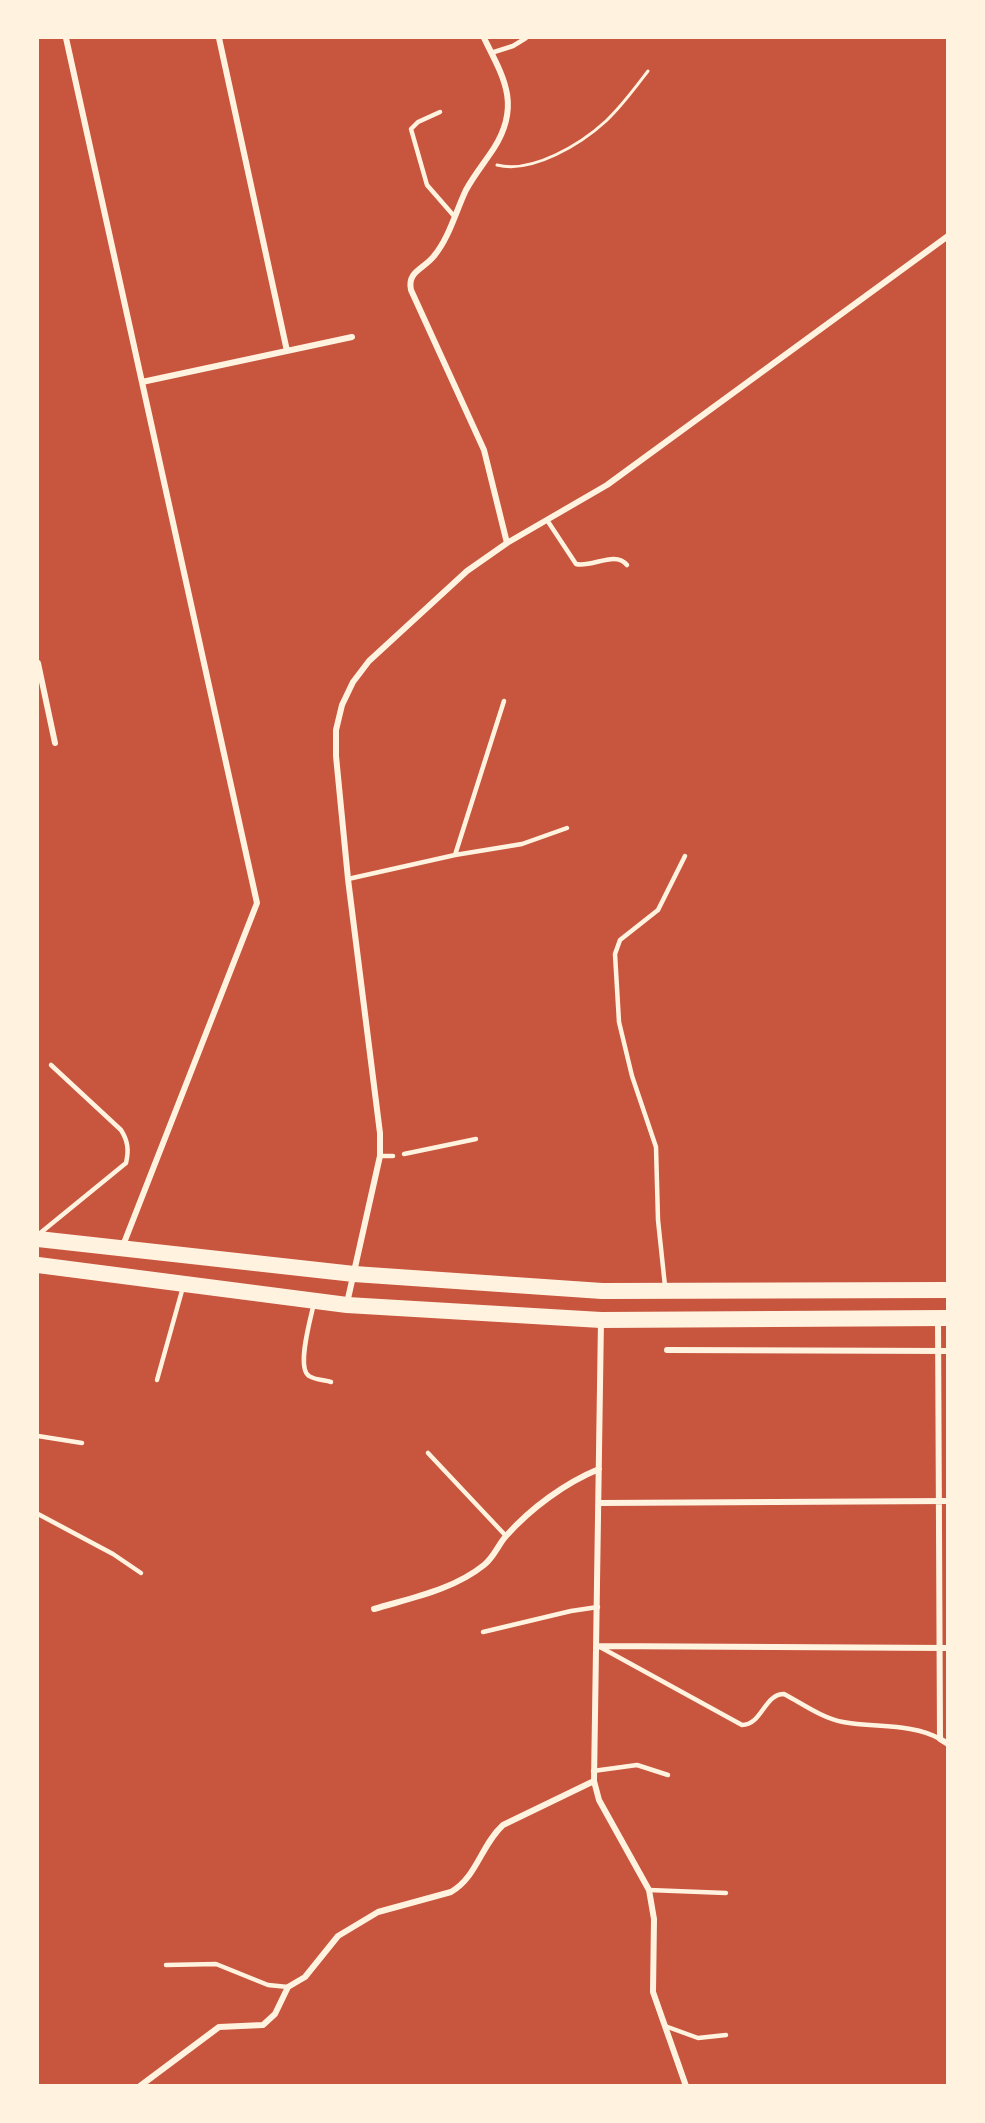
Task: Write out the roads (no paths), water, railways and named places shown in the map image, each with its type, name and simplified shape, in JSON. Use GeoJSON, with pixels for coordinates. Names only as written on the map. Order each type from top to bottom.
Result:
{"type":"FeatureCollection","features":[{"type":"Feature","properties":{"kind":"highway"},"geometry":{"type":"LineString","coordinates":[[38,1237],[354,1274],[602,1292],[948,1290]]}},
{"type":"Feature","properties":{"kind":"highway"},"geometry":{"type":"LineString","coordinates":[[38,1265],[347,1305],[601,1320],[943,1318]]}},
{"type":"Feature","properties":{"kind":"street"},"geometry":{"type":"LineString","coordinates":[[66,38],[257,903],[122,1248]]}},
{"type":"Feature","properties":{"kind":"street"},"geometry":{"type":"LineString","coordinates":[[219,38],[287,351]]}},
{"type":"Feature","properties":{"kind":"street"},"geometry":{"type":"LineString","coordinates":[[484,38],[506,84],[509,110],[500,137],[467,189],[439,249],[412,274],[409,282],[411,291],[484,450],[507,543]]}},
{"type":"Feature","properties":{"kind":"street"},"geometry":{"type":"LineString","coordinates":[[347,1305],[380,1156],[380,1133],[348,879],[336,756],[336,730],[342,705],[349,690],[369,661],[467,571],[507,543],[607,485],[948,236]]}},
{"type":"Feature","properties":{"kind":"street"},"geometry":{"type":"LineString","coordinates":[[142,382],[352,337]]}},
{"type":"Feature","properties":{"kind":"street"},"geometry":{"type":"LineString","coordinates":[[38,663],[55,743]]}},
{"type":"Feature","properties":{"kind":"street"},"geometry":{"type":"LineString","coordinates":[[943,1318],[938,1351],[940,1739],[948,1744]]}},
{"type":"Feature","properties":{"kind":"street"},"geometry":{"type":"LineString","coordinates":[[601,1320],[594,1781],[599,1800],[649,1890],[654,1919],[653,1992],[686,2085]]}},
{"type":"Feature","properties":{"kind":"street"},"geometry":{"type":"LineString","coordinates":[[667,1350],[948,1351]]}},
{"type":"Feature","properties":{"kind":"street"},"geometry":{"type":"LineString","coordinates":[[374,1609],[433,1592],[466,1577],[493,1557],[506,1536],[561,1488],[599,1468]]}},
{"type":"Feature","properties":{"kind":"street"},"geometry":{"type":"LineString","coordinates":[[599,1503],[948,1501]]}},
{"type":"Feature","properties":{"kind":"street"},"geometry":{"type":"LineString","coordinates":[[597,1646],[948,1648]]}},
{"type":"Feature","properties":{"kind":"street"},"geometry":{"type":"LineString","coordinates":[[140,2085],[219,2026],[263,2025],[275,2014],[288,1987],[305,1977],[338,1936],[365,1917],[451,1892],[462,1886],[494,1834],[503,1825],[594,1781]]}},
{"type":"Feature","properties":{"kind":"lane"},"geometry":{"type":"LineString","coordinates":[[491,52],[513,46],[526,38]]}},
{"type":"Feature","properties":{"kind":"lane"},"geometry":{"type":"LineString","coordinates":[[440,112],[418,122],[411,129],[427,185],[454,216]]}},
{"type":"Feature","properties":{"kind":"lane"},"geometry":{"type":"LineString","coordinates":[[547,520],[576,564],[590,565],[612,559],[624,561],[627,565]]}},
{"type":"Feature","properties":{"kind":"lane"},"geometry":{"type":"LineString","coordinates":[[455,855],[504,701]]}},
{"type":"Feature","properties":{"kind":"lane"},"geometry":{"type":"LineString","coordinates":[[348,879],[455,855],[522,844],[567,828]]}},
{"type":"Feature","properties":{"kind":"lane"},"geometry":{"type":"LineString","coordinates":[[666,1292],[658,1220],[656,1147],[632,1076],[619,1022],[615,954],[620,940],[658,910],[685,856]]}},
{"type":"Feature","properties":{"kind":"lane"},"geometry":{"type":"LineString","coordinates":[[38,1237],[126,1163],[128,1155],[127,1140],[121,1130],[51,1065]]}},
{"type":"Feature","properties":{"kind":"lane"},"geometry":{"type":"LineString","coordinates":[[404,1154],[476,1139]]}},
{"type":"Feature","properties":{"kind":"lane"},"geometry":{"type":"LineString","coordinates":[[380,1156],[393,1156]]}},
{"type":"Feature","properties":{"kind":"lane"},"geometry":{"type":"LineString","coordinates":[[157,1380],[184,1283]]}},
{"type":"Feature","properties":{"kind":"lane"},"geometry":{"type":"LineString","coordinates":[[315,1300],[303,1363],[304,1370],[308,1376],[332,1382]]}},
{"type":"Feature","properties":{"kind":"lane"},"geometry":{"type":"LineString","coordinates":[[38,1436],[82,1443]]}},
{"type":"Feature","properties":{"kind":"lane"},"geometry":{"type":"LineString","coordinates":[[428,1453],[506,1536]]}},
{"type":"Feature","properties":{"kind":"lane"},"geometry":{"type":"LineString","coordinates":[[38,1514],[113,1554],[141,1573]]}},
{"type":"Feature","properties":{"kind":"lane"},"geometry":{"type":"LineString","coordinates":[[483,1632],[564,1612],[598,1607]]}},
{"type":"Feature","properties":{"kind":"lane"},"geometry":{"type":"LineString","coordinates":[[597,1646],[742,1725],[753,1722],[775,1696],[784,1694],[840,1722],[914,1730],[940,1739]]}},
{"type":"Feature","properties":{"kind":"lane"},"geometry":{"type":"LineString","coordinates":[[593,1771],[637,1765],[668,1775]]}},
{"type":"Feature","properties":{"kind":"lane"},"geometry":{"type":"LineString","coordinates":[[649,1890],[726,1893]]}},
{"type":"Feature","properties":{"kind":"lane"},"geometry":{"type":"LineString","coordinates":[[166,1965],[216,1964],[268,1985],[288,1987]]}},
{"type":"Feature","properties":{"kind":"lane"},"geometry":{"type":"LineString","coordinates":[[663,2025],[698,2038],[726,2035]]}}]}
